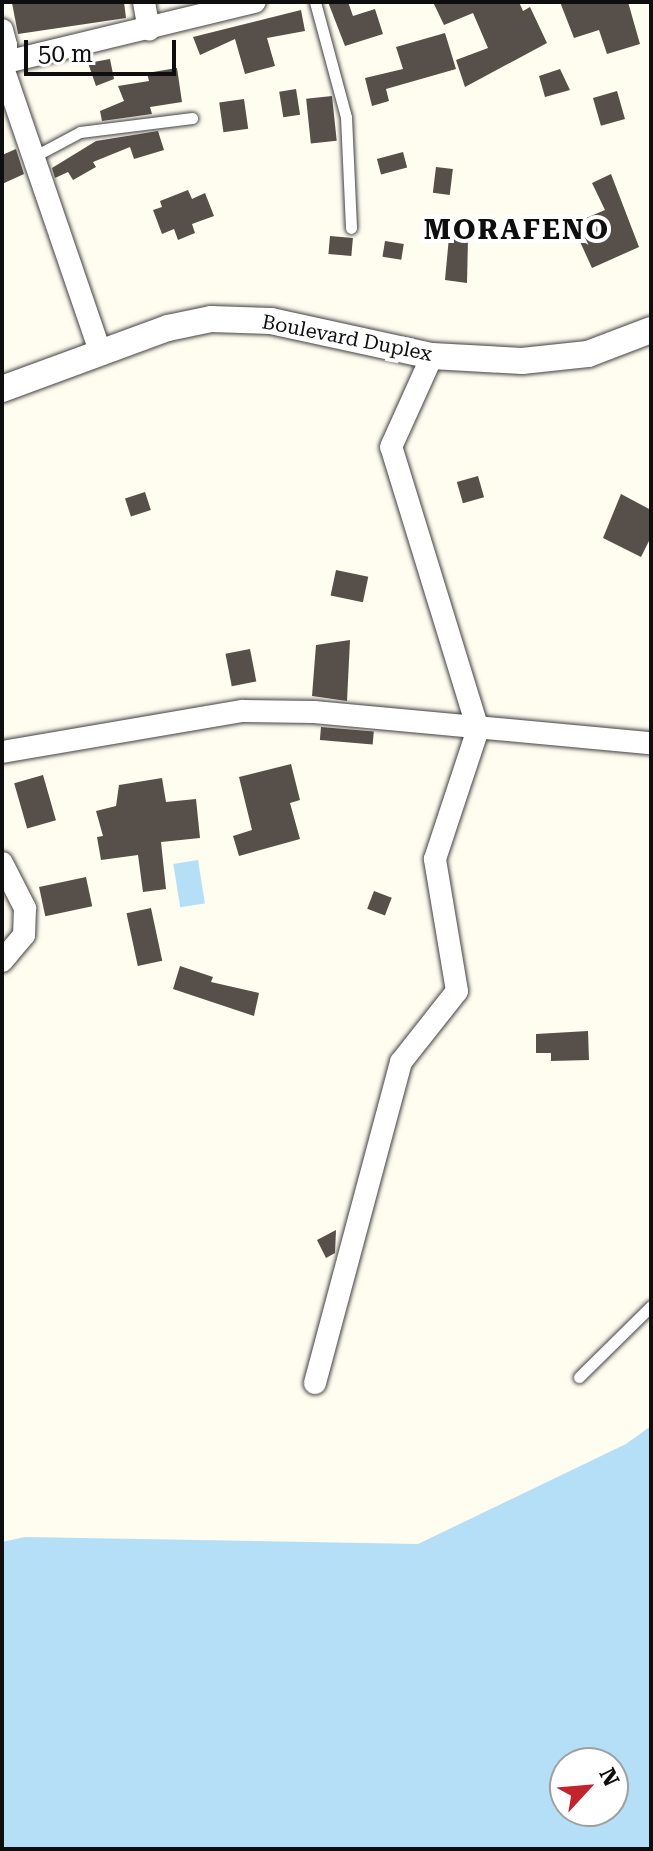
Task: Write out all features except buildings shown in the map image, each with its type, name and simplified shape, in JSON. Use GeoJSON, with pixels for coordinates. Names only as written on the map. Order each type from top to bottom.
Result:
{"type":"FeatureCollection","features":[{"type":"Feature","properties":{"kind":"street"},"geometry":{"type":"LineString","coordinates":[[144,2],[149,30]]}},
{"type":"Feature","properties":{"kind":"street"},"geometry":{"type":"LineString","coordinates":[[2,63],[255,2]]}},
{"type":"Feature","properties":{"kind":"street"},"geometry":{"type":"LineString","coordinates":[[2,30],[2,63],[101,354]]}},
{"type":"Feature","properties":{"kind":"street","name":"Boulevard Duplex"},"geometry":{"type":"LineString","coordinates":[[2,389],[168,328],[211,319],[271,321],[432,356],[522,361],[588,354],[651,330]]}},
{"type":"Feature","properties":{"kind":"street"},"geometry":{"type":"LineString","coordinates":[[315,1383],[401,1062],[457,991],[435,859],[478,729],[391,447],[432,356]]}},
{"type":"Feature","properties":{"kind":"street"},"geometry":{"type":"LineString","coordinates":[[2,752],[243,711],[314,712],[651,743]]}},
{"type":"Feature","properties":{"kind":"street"},"geometry":{"type":"LineString","coordinates":[[2,863],[25,908],[24,935],[2,961]]}},
{"type":"Feature","properties":{"kind":"lane"},"geometry":{"type":"LineString","coordinates":[[315,2],[346,117],[351,228]]}},
{"type":"Feature","properties":{"kind":"lane"},"geometry":{"type":"LineString","coordinates":[[35,156],[80,132],[192,118]]}},
{"type":"Feature","properties":{"kind":"lane"},"geometry":{"type":"LineString","coordinates":[[579,1377],[651,1306]]}},
{"type":"Feature","properties":{"kind":"water"},"geometry":{"type":"Polygon","coordinates":[[[198,860],[205,903],[180,907],[173,864],[198,860]]]}},
{"type":"Feature","properties":{"kind":"water"},"geometry":{"type":"Polygon","coordinates":[[[651,1426],[651,1849],[2,1849],[2,1542],[25,1537],[418,1544],[626,1444],[651,1426]]]}},
{"type":"Feature","properties":{"kind":"district","name":"MORAFENO"},"geometry":{"type":"Point","coordinates":[517,230]}}]}
